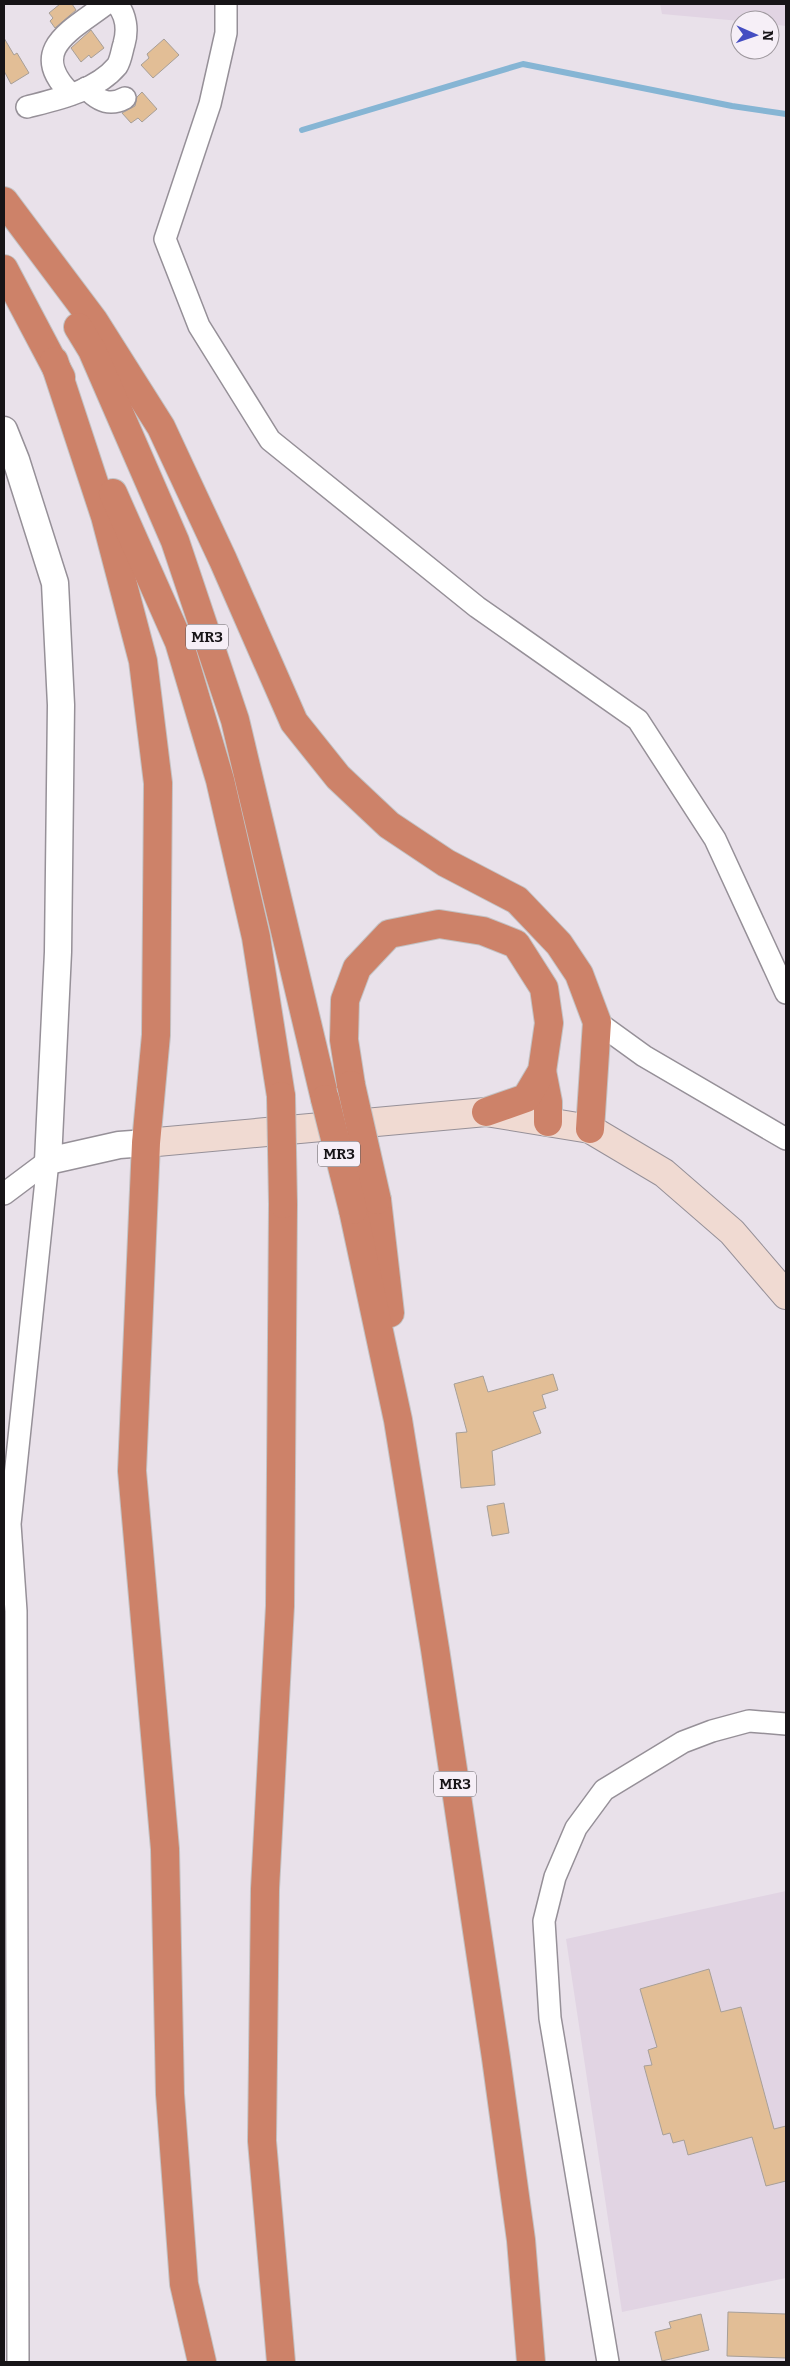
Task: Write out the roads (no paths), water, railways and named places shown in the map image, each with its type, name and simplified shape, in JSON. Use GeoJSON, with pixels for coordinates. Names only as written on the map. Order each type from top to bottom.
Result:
{"type":"FeatureCollection","features":[{"type":"Feature","properties":{"kind":"highway"},"geometry":{"type":"LineString","coordinates":[[4,201],[94,320],[161,427],[223,560],[294,722],[338,776],[389,825],[446,863],[517,900],[559,944],[579,974],[596,1022],[590,1129]]}},
{"type":"Feature","properties":{"kind":"highway","name":"MR3"},"geometry":{"type":"LineString","coordinates":[[4,207],[92,350],[175,541],[235,720],[325,1099],[365,1205],[496,2058],[521,2240],[530,2362]]}},
{"type":"Feature","properties":{"kind":"highway","name":"MR3"},"geometry":{"type":"LineString","coordinates":[[4,269],[54,361],[179,642],[220,780],[256,936],[281,1096],[283,1204],[280,1606],[265,1889],[262,2141],[280,2362]]}},
{"type":"Feature","properties":{"kind":"highway"},"geometry":{"type":"LineString","coordinates":[[54,361],[105,516],[143,661],[158,783],[156,1034],[146,1143],[132,1471],[165,1849],[170,2094],[184,2284],[202,2362]]}},
{"type":"Feature","properties":{"kind":"highway"},"geometry":{"type":"LineString","coordinates":[[365,1205],[344,1040],[345,1000],[357,968],[389,934],[439,924],[483,931],[516,944],[544,988],[549,1023],[542,1072],[548,1102],[548,1122]]}},
{"type":"Feature","properties":{"kind":"highway"},"geometry":{"type":"LineString","coordinates":[[486,1112],[526,1098],[542,1072]]}},
{"type":"Feature","properties":{"kind":"main road"},"geometry":{"type":"LineString","coordinates":[[146,1143],[486,1112],[590,1129],[664,1173],[732,1232],[786,1296]]}},
{"type":"Feature","properties":{"kind":"street"},"geometry":{"type":"LineString","coordinates":[[106,4],[58,41],[51,61],[58,82],[97,99],[118,102],[125,98]]}},
{"type":"Feature","properties":{"kind":"street"},"geometry":{"type":"LineString","coordinates":[[27,107],[96,84],[118,64],[127,33],[121,10],[116,4]]}},
{"type":"Feature","properties":{"kind":"street"},"geometry":{"type":"LineString","coordinates":[[226,4],[226,33],[210,104],[165,239],[199,326],[270,440],[478,607],[638,720],[715,839],[786,993]]}},
{"type":"Feature","properties":{"kind":"street"},"geometry":{"type":"LineString","coordinates":[[4,430],[16,460],[55,583],[60,705],[59,913],[48,1161],[10,1524],[16,1621],[18,2362]]}},
{"type":"Feature","properties":{"kind":"street"},"geometry":{"type":"LineString","coordinates":[[596,1022],[644,1056],[786,1139]]}},
{"type":"Feature","properties":{"kind":"street"},"geometry":{"type":"LineString","coordinates":[[4,1194],[48,1161],[119,1145],[146,1143]]}},
{"type":"Feature","properties":{"kind":"street"},"geometry":{"type":"LineString","coordinates":[[608,2362],[550,2018],[544,1921],[556,1877],[576,1828],[604,1790],[683,1742],[712,1731],[749,1721],[786,1724]]}},
{"type":"Feature","properties":{"kind":"waterway"},"geometry":{"type":"LineString","coordinates":[[302,130],[523,64],[732,106],[786,114]]}}]}
